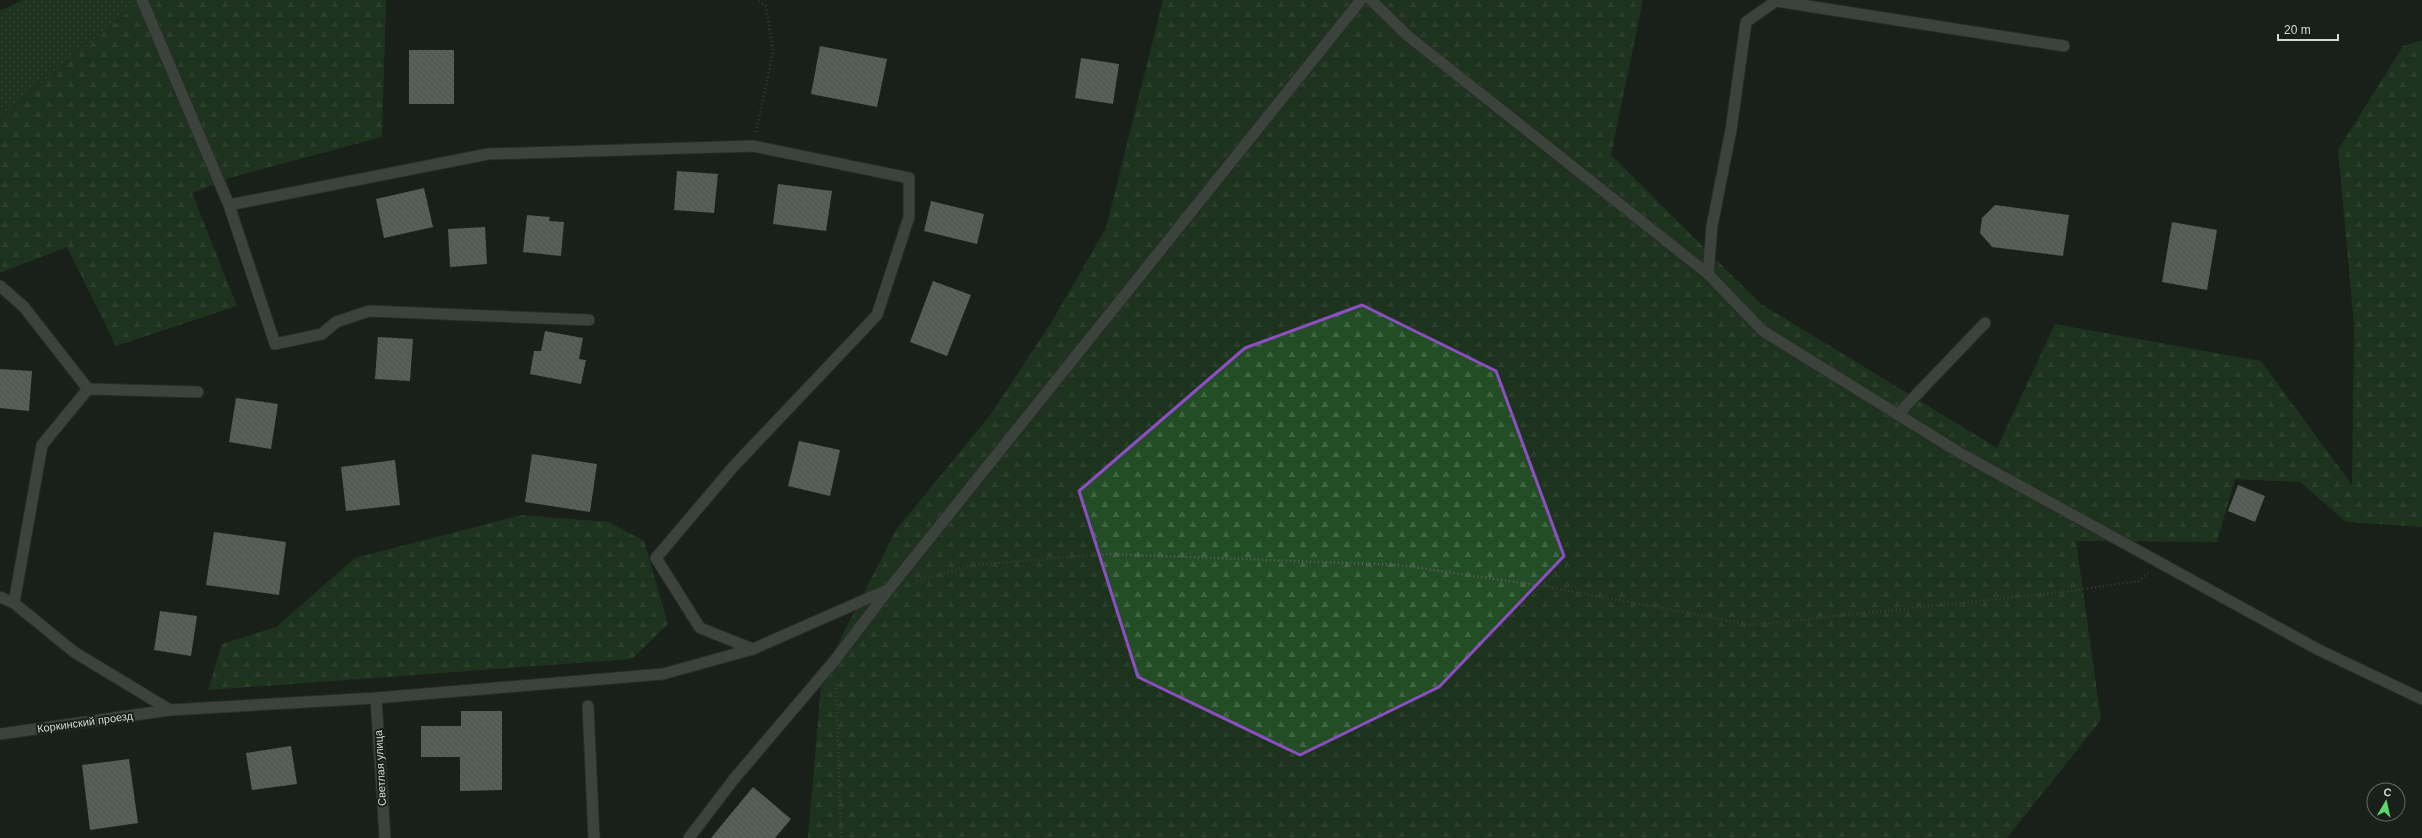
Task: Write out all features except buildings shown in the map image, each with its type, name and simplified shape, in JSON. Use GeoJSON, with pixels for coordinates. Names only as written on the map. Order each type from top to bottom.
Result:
{"type":"FeatureCollection","features":[{"type":"Feature","properties":{"kind":"street"},"geometry":{"type":"LineString","coordinates":[[142,0],[229,205],[275,344],[322,334],[336,322],[369,311],[589,320]]}},
{"type":"Feature","properties":{"kind":"street"},"geometry":{"type":"LineString","coordinates":[[689,838],[734,779],[835,660],[889,589],[1360,0]]}},
{"type":"Feature","properties":{"kind":"street"},"geometry":{"type":"LineString","coordinates":[[1371,0],[1408,36],[1708,274],[1763,330],[1960,453],[2317,649],[2422,699]]}},
{"type":"Feature","properties":{"kind":"street"},"geometry":{"type":"LineString","coordinates":[[1708,274],[1712,226],[1731,130],[1746,22],[1776,1],[2064,46]]}},
{"type":"Feature","properties":{"kind":"street"},"geometry":{"type":"LineString","coordinates":[[229,205],[488,154],[753,146],[909,178],[909,217],[877,315],[733,467],[656,558],[700,628],[753,649]]}},
{"type":"Feature","properties":{"kind":"street"},"geometry":{"type":"LineString","coordinates":[[0,286],[24,307],[88,389]]}},
{"type":"Feature","properties":{"kind":"street"},"geometry":{"type":"LineString","coordinates":[[1898,414],[1985,323]]}},
{"type":"Feature","properties":{"kind":"street"},"geometry":{"type":"LineString","coordinates":[[88,389],[198,392]]}},
{"type":"Feature","properties":{"kind":"street"},"geometry":{"type":"LineString","coordinates":[[14,603],[42,445],[88,389]]}},
{"type":"Feature","properties":{"kind":"street","name":"Коркинский проезд"},"geometry":{"type":"LineString","coordinates":[[0,734],[170,710],[376,698],[663,674],[753,649],[889,589]]}},
{"type":"Feature","properties":{"kind":"street"},"geometry":{"type":"LineString","coordinates":[[0,597],[14,603],[74,652],[170,710]]}},
{"type":"Feature","properties":{"kind":"street","name":"Светлая улица"},"geometry":{"type":"LineString","coordinates":[[376,698],[385,838]]}},
{"type":"Feature","properties":{"kind":"street"},"geometry":{"type":"LineString","coordinates":[[588,706],[594,838]]}},
{"type":"Feature","properties":{"kind":"path"},"geometry":{"type":"LineString","coordinates":[[753,146],[773,52],[766,6],[757,0]]}},
{"type":"Feature","properties":{"kind":"path"},"geometry":{"type":"LineString","coordinates":[[889,589],[971,565],[1109,554],[1399,565],[1549,587],[1752,626],[2063,592],[2139,581],[2158,563]]}},
{"type":"Feature","properties":{"kind":"path"},"geometry":{"type":"LineString","coordinates":[[835,660],[841,838]]}},
{"type":"Feature","properties":{"kind":"highlighted area"},"geometry":{"type":"Polygon","coordinates":[[[1362,305],[1496,371],[1564,556],[1439,687],[1300,755],[1138,677],[1079,491],[1245,348],[1362,305]]]}},
{"type":"Feature","properties":{"kind":"green space"},"geometry":{"type":"Polygon","coordinates":[[[23,0],[143,0],[0,117],[0,11],[23,0]]]}},
{"type":"Feature","properties":{"kind":"green space"},"geometry":{"type":"Polygon","coordinates":[[[143,0],[386,0],[382,137],[233,177],[192,193],[237,306],[116,346],[67,247],[0,273],[0,117],[143,0]]]}},
{"type":"Feature","properties":{"kind":"green space"},"geometry":{"type":"Polygon","coordinates":[[[1163,0],[1643,0],[1611,155],[1761,304],[1997,448],[2055,324],[2261,361],[2352,485],[2354,325],[2338,150],[2403,46],[2422,40],[2422,527],[2346,522],[2300,482],[2235,479],[2217,542],[2076,541],[2101,720],[2007,838],[808,838],[822,675],[896,530],[991,414],[1051,323],[1106,228],[1163,0]]]}},
{"type":"Feature","properties":{"kind":"green space"},"geometry":{"type":"Polygon","coordinates":[[[522,515],[609,522],[644,541],[668,624],[632,659],[208,690],[222,644],[276,627],[355,558],[522,515]]]}}]}
